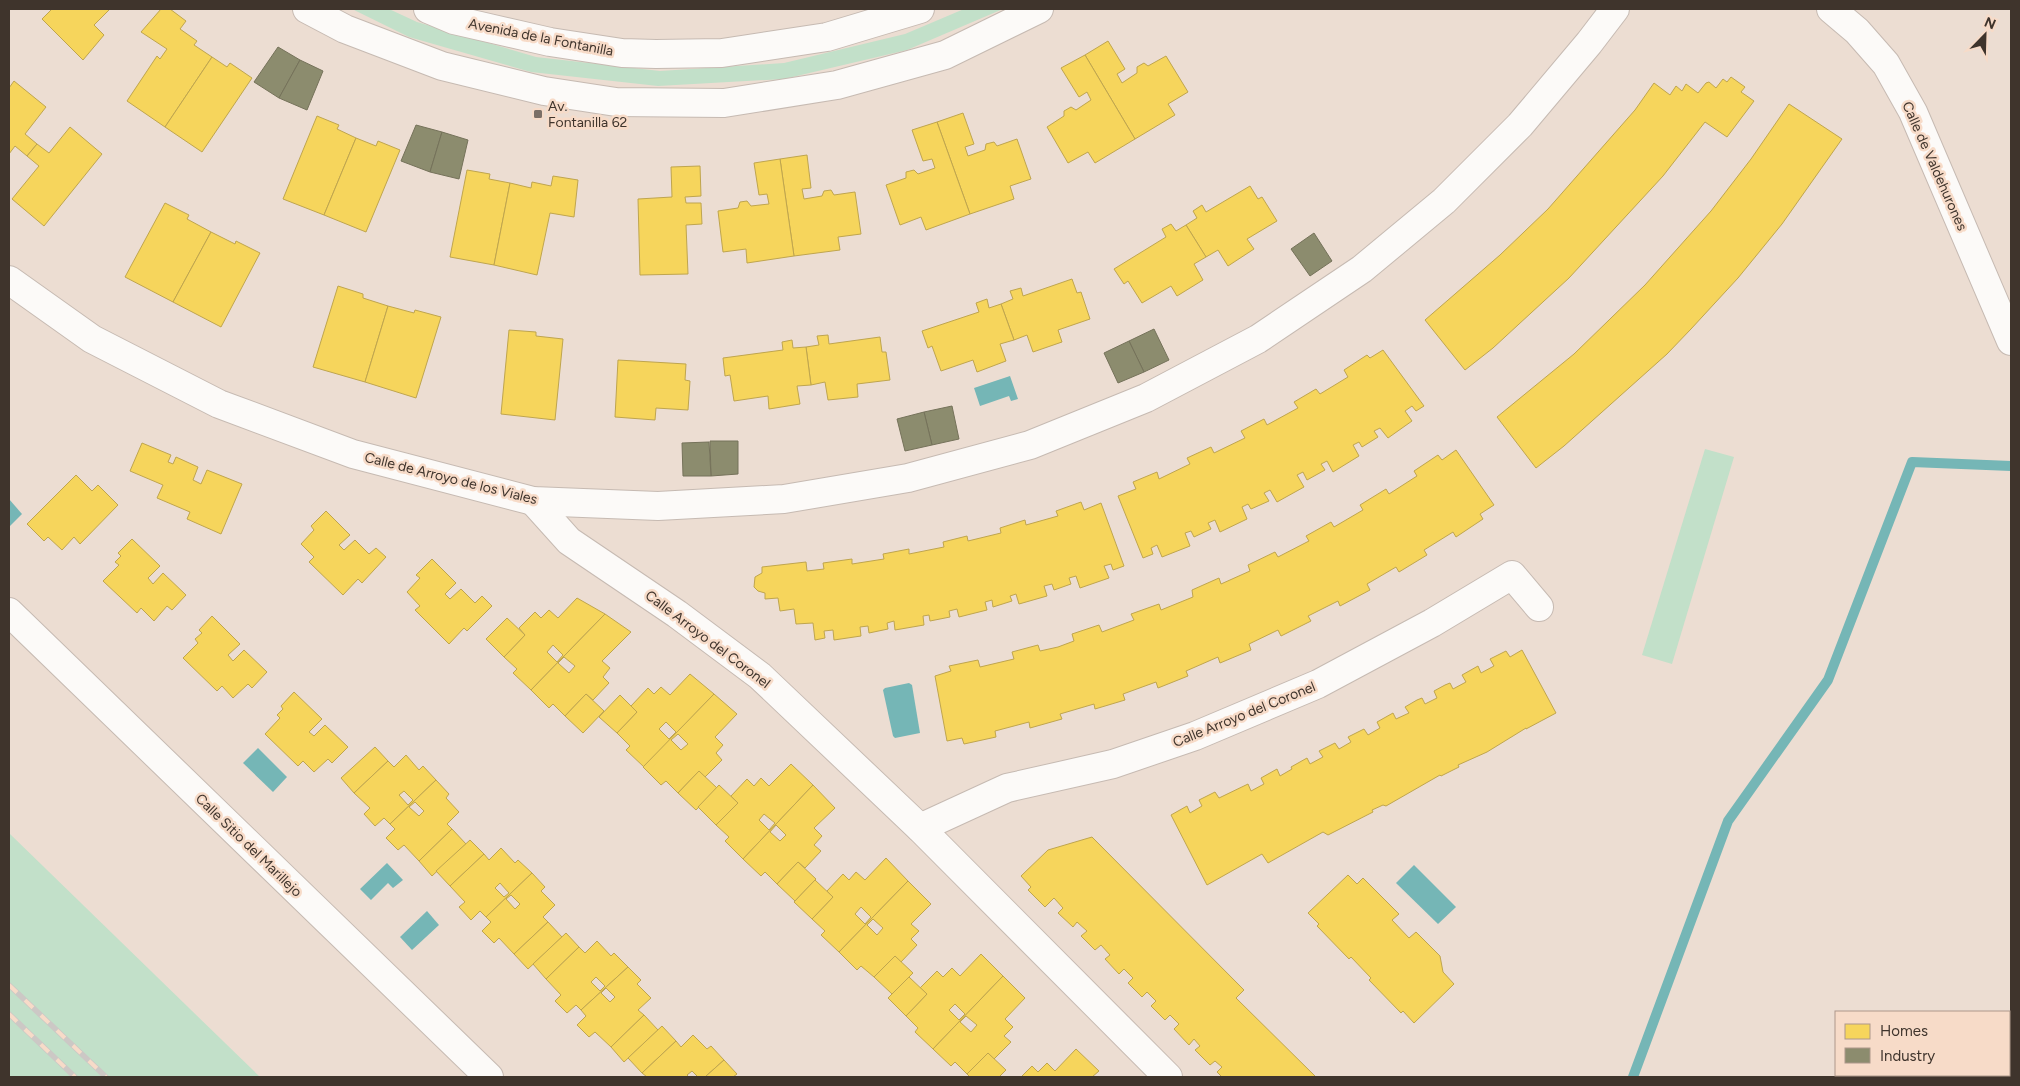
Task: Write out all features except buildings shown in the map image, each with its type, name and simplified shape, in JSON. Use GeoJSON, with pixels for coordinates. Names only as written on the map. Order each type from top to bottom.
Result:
{"type":"FeatureCollection","features":[{"type":"Feature","properties":{"kind":"street"},"geometry":{"type":"LineString","coordinates":[[307,9],[344,29],[442,66],[544,91],[616,102],[724,103],[837,85],[945,54],[1039,9]]}},
{"type":"Feature","properties":{"kind":"street","name":"Avenida de la Fontanilla"},"geometry":{"type":"LineString","coordinates":[[428,9],[454,20],[550,42],[622,53],[656,54],[722,53],[827,37],[920,9]]}},
{"type":"Feature","properties":{"kind":"street","name":"Calle de Arroyo de los Viales"},"geometry":{"type":"LineString","coordinates":[[9,280],[92,338],[219,404],[353,454],[533,501],[658,506],[784,499],[803,496],[908,478],[1030,445],[1146,398],[1258,340],[1362,269],[1444,201],[1520,125],[1589,43],[1614,9]]}},
{"type":"Feature","properties":{"kind":"street","name":"Calle de Valdehurones"},"geometry":{"type":"LineString","coordinates":[[1830,9],[1856,31],[1886,64],[1913,112],[2011,341]]}},
{"type":"Feature","properties":{"kind":"street","name":"Calle Arroyo del Coronel"},"geometry":{"type":"LineString","coordinates":[[533,501],[568,541],[677,614],[760,676],[920,828],[1168,1077]]}},
{"type":"Feature","properties":{"kind":"street","name":"Calle Arroyo del Coronel"},"geometry":{"type":"LineString","coordinates":[[920,828],[1007,788],[1113,764],[1195,736],[1318,684],[1432,623],[1512,575],[1539,607]]}},
{"type":"Feature","properties":{"kind":"street","name":"Calle Sitio del Marillejo"},"geometry":{"type":"LineString","coordinates":[[9,612],[489,1077]]}},
{"type":"Feature","properties":{"kind":"green space"},"geometry":{"type":"Polygon","coordinates":[[[352,9],[389,9],[417,22],[536,57],[660,71],[784,63],[905,34],[964,9],[1003,9],[907,50],[784,79],[658,86],[531,72],[409,37],[352,9]]]}},
{"type":"Feature","properties":{"kind":"green space"},"geometry":{"type":"Polygon","coordinates":[[[1705,449],[1734,457],[1672,664],[1642,655],[1705,449]]]}},
{"type":"Feature","properties":{"kind":"green space"},"geometry":{"type":"Polygon","coordinates":[[[9,833],[260,1077],[9,1077],[9,833]]]}},
{"type":"Feature","properties":{"kind":"water"},"geometry":{"type":"Polygon","coordinates":[[[1010,376],[1018,399],[1011,401],[1009,396],[980,406],[974,388],[1010,376]]]}},
{"type":"Feature","properties":{"kind":"water"},"geometry":{"type":"Polygon","coordinates":[[[9,499],[22,514],[9,527],[9,499]]]}},
{"type":"Feature","properties":{"kind":"water"},"geometry":{"type":"Polygon","coordinates":[[[909,683],[912,685],[920,733],[895,738],[883,690],[909,683]]]}},
{"type":"Feature","properties":{"kind":"water"},"geometry":{"type":"Polygon","coordinates":[[[258,748],[287,777],[273,792],[243,763],[258,748]]]}},
{"type":"Feature","properties":{"kind":"water"},"geometry":{"type":"Polygon","coordinates":[[[387,863],[403,880],[393,888],[388,883],[371,900],[360,889],[387,863]]]}},
{"type":"Feature","properties":{"kind":"water"},"geometry":{"type":"Polygon","coordinates":[[[1414,865],[1456,907],[1438,924],[1396,883],[1414,865]]]}},
{"type":"Feature","properties":{"kind":"water"},"geometry":{"type":"Polygon","coordinates":[[[427,911],[439,925],[412,950],[400,937],[427,911]]]}},
{"type":"Feature","properties":{"kind":"waterway"},"geometry":{"type":"LineString","coordinates":[[1633,1077],[1728,821],[1828,680],[1912,462],[2011,466]]}},
{"type":"Feature","properties":{"kind":"railway"},"geometry":{"type":"LineString","coordinates":[[9,985],[106,1077]]}},
{"type":"Feature","properties":{"kind":"railway"},"geometry":{"type":"LineString","coordinates":[[9,1014],[75,1077]]}},
{"type":"Feature","properties":{"kind":"place","name":"Av. Fontanilla 62"},"geometry":{"type":"Point","coordinates":[538,114]}}]}
